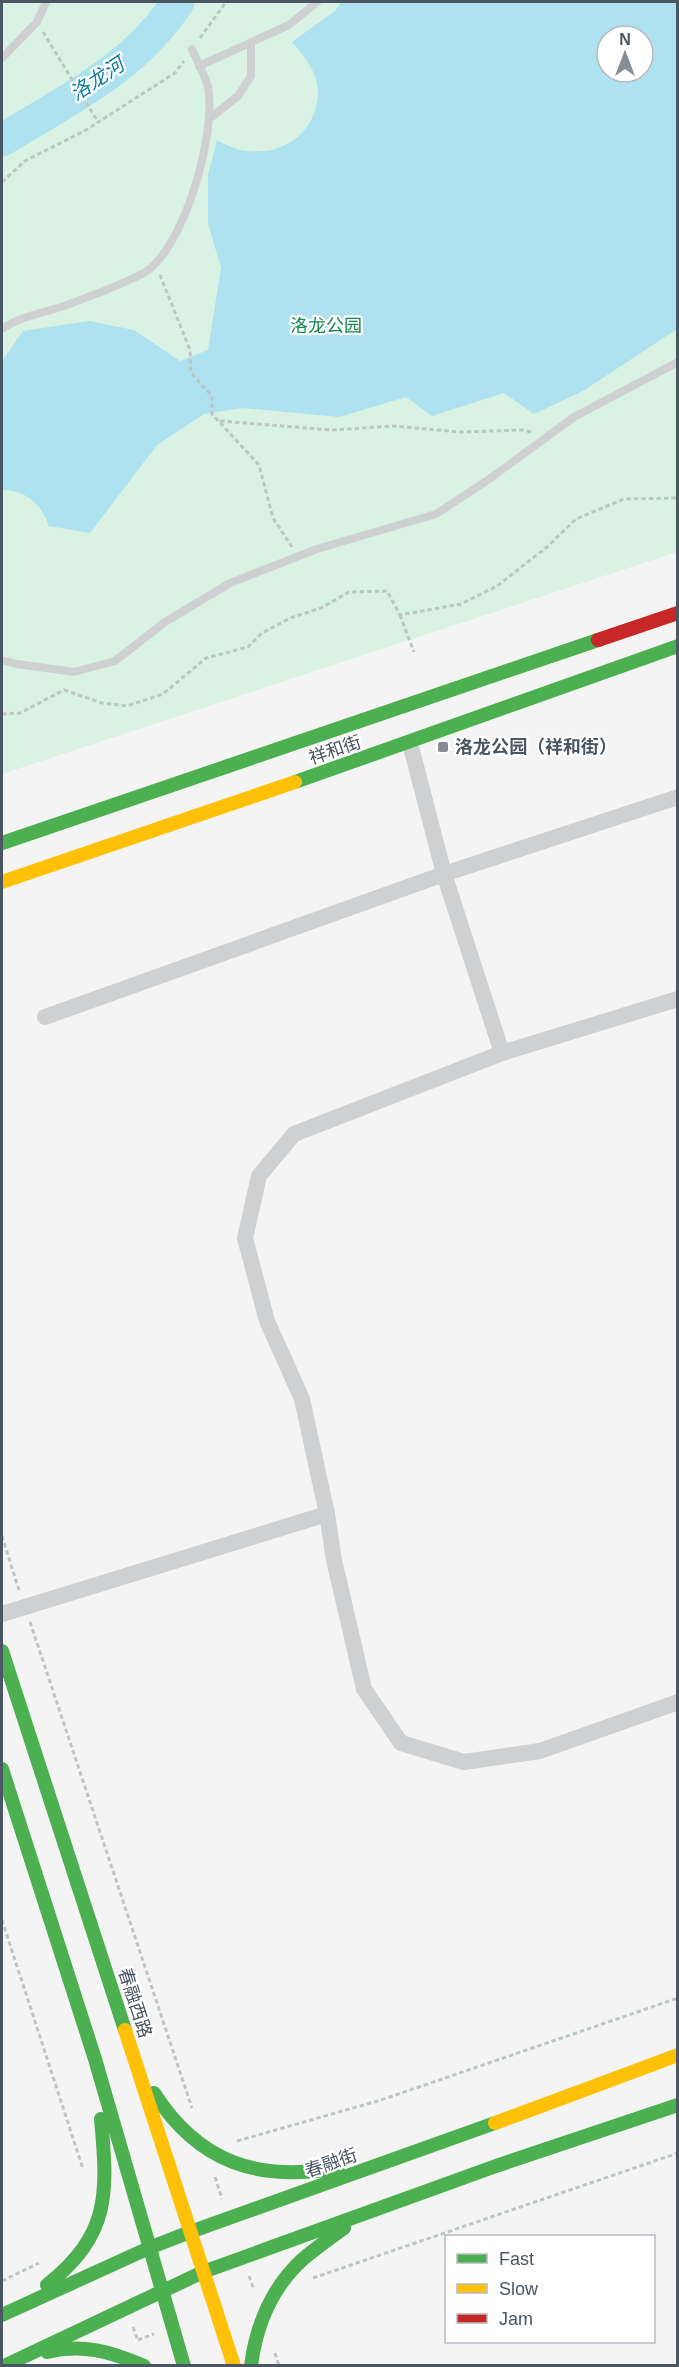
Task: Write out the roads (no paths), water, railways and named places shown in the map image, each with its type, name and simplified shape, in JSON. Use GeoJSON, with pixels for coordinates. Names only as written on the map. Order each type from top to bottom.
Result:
{"type":"FeatureCollection","features":[{"type":"Feature","properties":{"kind":"main road","name":"祥和街"},"geometry":{"type":"LineString","coordinates":[[2,843],[678,613]]}},
{"type":"Feature","properties":{"kind":"main road","name":"祥和街"},"geometry":{"type":"LineString","coordinates":[[2,882],[410,743],[678,646]]}},
{"type":"Feature","properties":{"kind":"main road","name":"春融西路"},"geometry":{"type":"LineString","coordinates":[[2,1651],[234,2366]]}},
{"type":"Feature","properties":{"kind":"main road"},"geometry":{"type":"LineString","coordinates":[[2,1769],[95,2059],[184,2366]]}},
{"type":"Feature","properties":{"kind":"main road"},"geometry":{"type":"LineString","coordinates":[[131,2050],[162,2109],[174,2123],[206,2150],[255,2170],[292,2174],[330,2170],[453,2139]]}},
{"type":"Feature","properties":{"kind":"main road","name":"春融街"},"geometry":{"type":"LineString","coordinates":[[2,2315],[149,2248],[190,2232],[453,2139],[678,2055]]}},
{"type":"Feature","properties":{"kind":"main road"},"geometry":{"type":"LineString","coordinates":[[27,2304],[74,2262],[84,2250],[92,2238],[102,2210],[106,2179],[95,2059]]}},
{"type":"Feature","properties":{"kind":"main road"},"geometry":{"type":"LineString","coordinates":[[4,2366],[203,2272],[496,2166],[678,2105]]}},
{"type":"Feature","properties":{"kind":"main road"},"geometry":{"type":"LineString","coordinates":[[251,2366],[263,2318],[289,2275],[302,2260],[362,2215]]}},
{"type":"Feature","properties":{"kind":"main road"},"geometry":{"type":"LineString","coordinates":[[4,2366],[52,2350],[70,2348],[106,2351],[144,2366]]}},
{"type":"Feature","properties":{"kind":"street"},"geometry":{"type":"LineString","coordinates":[[410,743],[444,874],[502,1053]]}},
{"type":"Feature","properties":{"kind":"street"},"geometry":{"type":"LineString","coordinates":[[45,1017],[444,874],[678,797]]}},
{"type":"Feature","properties":{"kind":"street"},"geometry":{"type":"LineString","coordinates":[[672,1707],[540,1751],[464,1762],[401,1743],[364,1689],[334,1560],[327,1514],[302,1399],[267,1321],[246,1238],[259,1176],[294,1134],[502,1053],[678,999]]}},
{"type":"Feature","properties":{"kind":"street"},"geometry":{"type":"LineString","coordinates":[[2,1614],[327,1514]]}},
{"type":"Feature","properties":{"kind":"lane"},"geometry":{"type":"LineString","coordinates":[[2,58],[37,22],[46,2]]}},
{"type":"Feature","properties":{"kind":"lane"},"geometry":{"type":"LineString","coordinates":[[199,66],[289,25],[317,2]]}},
{"type":"Feature","properties":{"kind":"lane"},"geometry":{"type":"LineString","coordinates":[[209,118],[238,96],[251,76],[251,42]]}},
{"type":"Feature","properties":{"kind":"lane"},"geometry":{"type":"LineString","coordinates":[[2,329],[14,321],[63,306],[144,273],[166,251],[193,194],[209,127],[208,86],[192,49]]}},
{"type":"Feature","properties":{"kind":"lane"},"geometry":{"type":"LineString","coordinates":[[2,660],[74,672],[115,662],[165,622],[230,583],[317,549],[436,514],[584,411],[678,362]]}},
{"type":"Feature","properties":{"kind":"water"},"geometry":{"type":"Polygon","coordinates":[[[341,2],[677,2],[677,329],[583,391],[534,414],[504,393],[432,416],[406,397],[339,417],[243,408],[204,414],[157,445],[90,533],[49,526],[42,511],[32,500],[18,493],[2,490],[2,361],[23,331],[89,321],[134,330],[180,361],[208,350],[221,268],[208,223],[208,175],[217,140],[233,148],[266,151],[281,147],[295,139],[306,128],[314,113],[318,87],[310,66],[292,42],[335,11],[341,2]]]}},
{"type":"Feature","properties":{"kind":"waterway","name":"洛龙河"},"geometry":{"type":"LineString","coordinates":[[2,140],[75,96],[121,64],[142,46],[178,2]]}},
{"type":"Feature","properties":{"kind":"place","name":"洛龙公园（祥和街）"},"geometry":{"type":"Point","coordinates":[443,747]}},
{"type":"Feature","properties":{"kind":"park label","name":"洛龙公园"},"geometry":{"type":"Point","coordinates":[326,326]}}]}
